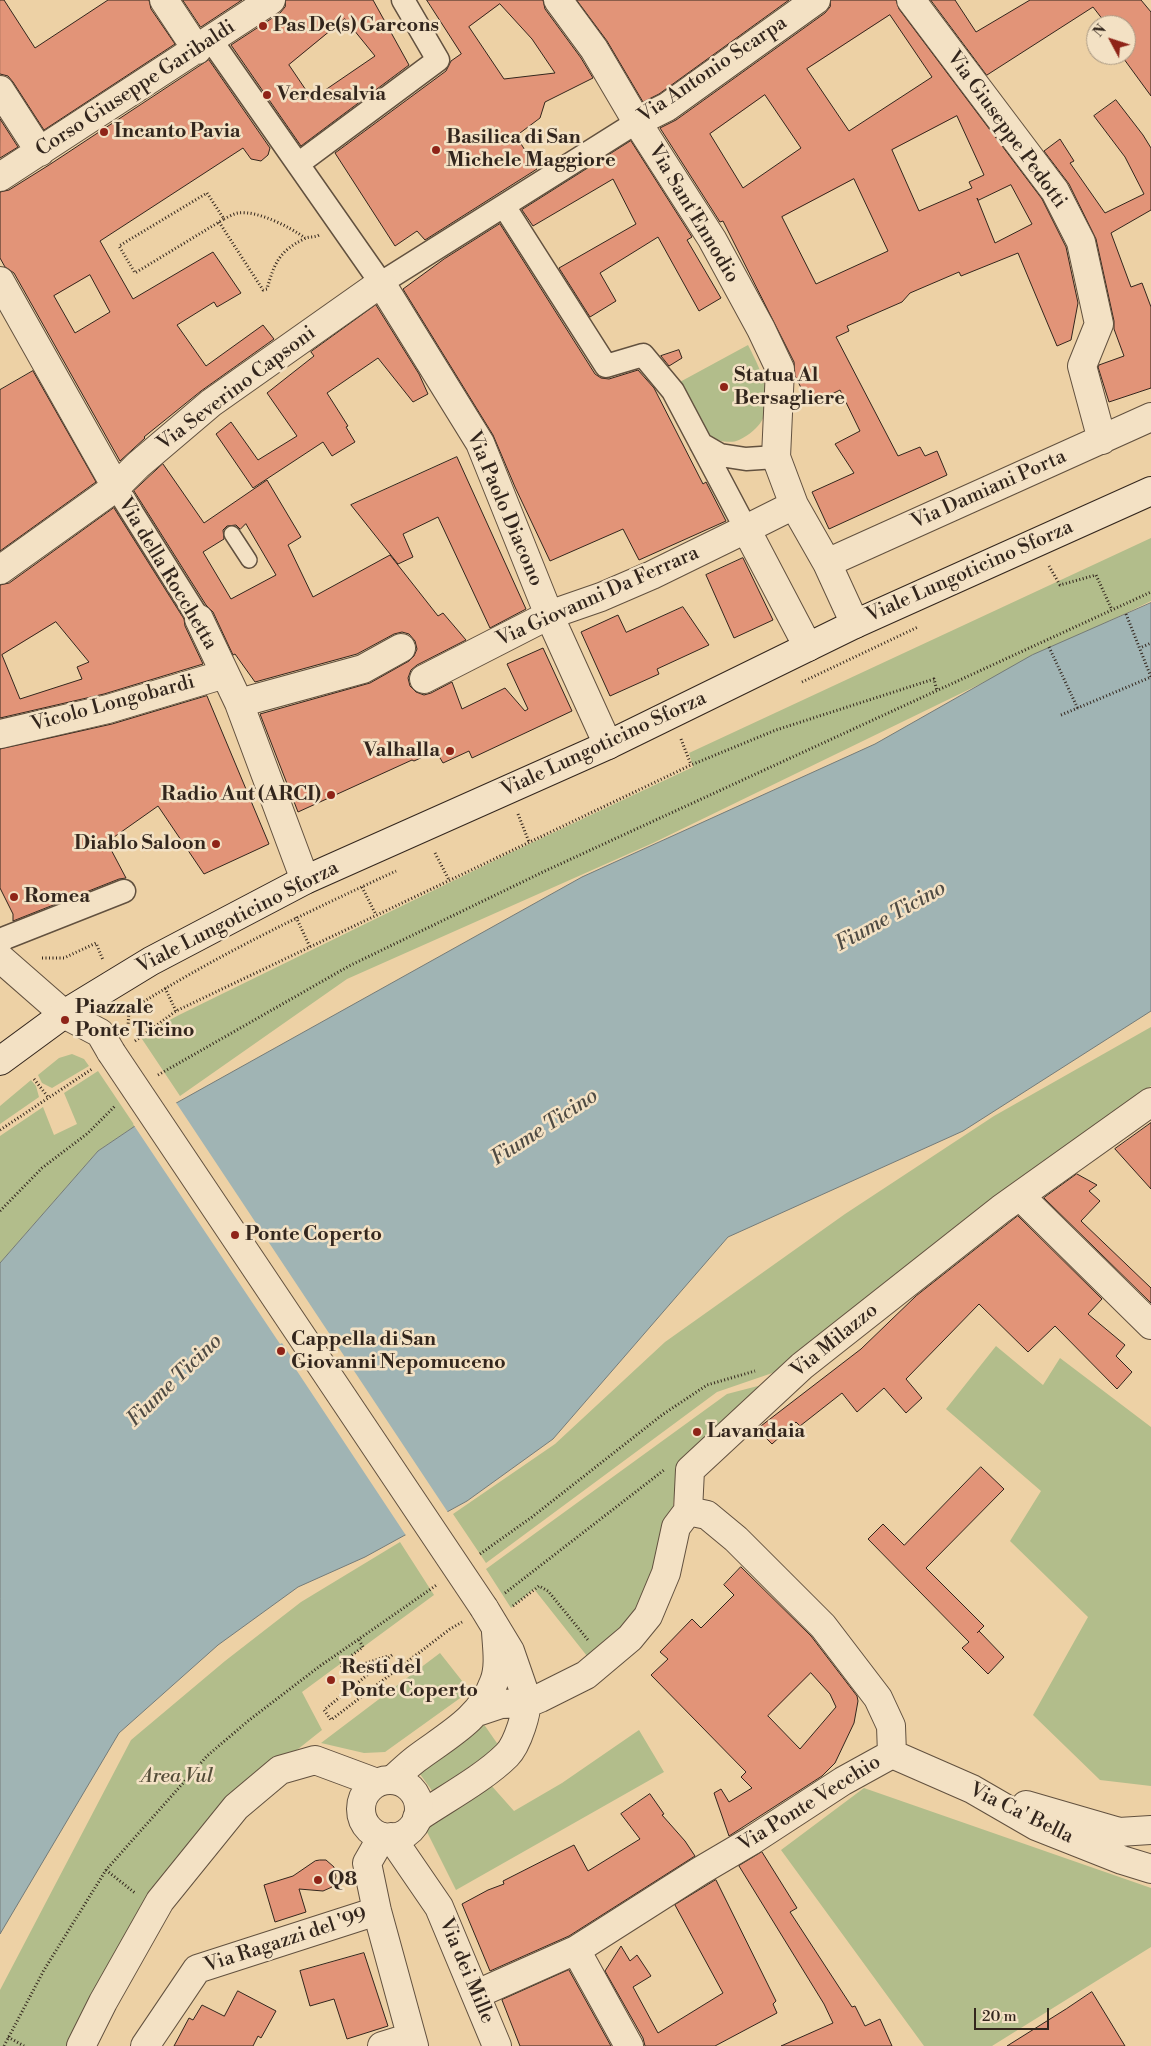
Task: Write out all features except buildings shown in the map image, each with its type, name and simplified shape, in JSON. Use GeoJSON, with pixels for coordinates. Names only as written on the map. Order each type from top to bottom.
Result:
{"type":"FeatureCollection","features":[{"type":"Feature","properties":{"kind":"street"},"geometry":{"type":"LineString","coordinates":[[164,0],[204,45],[298,164],[381,283]]}},
{"type":"Feature","properties":{"kind":"street","name":"Corso Giuseppe Garibaldi"},"geometry":{"type":"LineString","coordinates":[[0,177],[271,0]]}},
{"type":"Feature","properties":{"kind":"street"},"geometry":{"type":"LineString","coordinates":[[298,164],[438,60],[403,0]]}},
{"type":"Feature","properties":{"kind":"street","name":"Via Sant'Ennodio"},"geometry":{"type":"LineString","coordinates":[[558,0],[594,49],[637,122],[712,239],[761,329],[780,369],[776,457]]}},
{"type":"Feature","properties":{"kind":"street","name":"Via Antonio Scarpa"},"geometry":{"type":"LineString","coordinates":[[381,283],[637,122],[667,107],[816,0]]}},
{"type":"Feature","properties":{"kind":"street","name":"Via Giuseppe Pedotti"},"geometry":{"type":"LineString","coordinates":[[911,0],[1055,191],[1081,242],[1099,324],[1082,366],[1102,440]]}},
{"type":"Feature","properties":{"kind":"street"},"geometry":{"type":"LineString","coordinates":[[0,90],[40,152]]}},
{"type":"Feature","properties":{"kind":"street"},"geometry":{"type":"LineString","coordinates":[[504,206],[606,366],[643,355],[674,391],[808,647]]}},
{"type":"Feature","properties":{"kind":"street","name":"Via della Rocchetta"},"geometry":{"type":"LineString","coordinates":[[0,281],[116,487],[199,618],[239,704],[305,880]]}},
{"type":"Feature","properties":{"kind":"street","name":"Via Severino Capsoni"},"geometry":{"type":"LineString","coordinates":[[0,570],[116,487],[138,465],[211,403],[381,283]]}},
{"type":"Feature","properties":{"kind":"street","name":"Via Paolo Diacono"},"geometry":{"type":"LineString","coordinates":[[381,283],[480,443],[549,615],[608,745]]}},
{"type":"Feature","properties":{"kind":"street","name":"Via Damiani Porta"},"geometry":{"type":"LineString","coordinates":[[827,564],[1151,417]]}},
{"type":"Feature","properties":{"kind":"street"},"geometry":{"type":"LineString","coordinates":[[701,444],[720,455],[746,459],[776,457],[794,505],[827,564],[855,624]]}},
{"type":"Feature","properties":{"kind":"street","name":"Viale Lungoticino Sforza"},"geometry":{"type":"LineString","coordinates":[[0,1061],[64,1014],[151,961],[305,880],[608,745],[855,624],[1151,491]]}},
{"type":"Feature","properties":{"kind":"street","name":"Via Giovanni Da Ferrara"},"geometry":{"type":"LineString","coordinates":[[424,679],[549,615],[601,597],[652,575],[794,505]]}},
{"type":"Feature","properties":{"kind":"street"},"geometry":{"type":"LineString","coordinates":[[239,704],[362,668],[401,648]]}},
{"type":"Feature","properties":{"kind":"street","name":"Vicolo Longobardi"},"geometry":{"type":"LineString","coordinates":[[0,734],[108,709],[225,674]]}},
{"type":"Feature","properties":{"kind":"street"},"geometry":{"type":"LineString","coordinates":[[0,942],[5,938],[124,891]]}},
{"type":"Feature","properties":{"kind":"street"},"geometry":{"type":"LineString","coordinates":[[0,958],[64,1014],[100,1033],[496,1626],[510,1651],[528,1704],[521,1729],[508,1754],[473,1781],[401,1829],[367,1827],[360,1811],[377,1788],[476,1712],[487,1697],[495,1681],[498,1658],[496,1626]]}},
{"type":"Feature","properties":{"kind":"street","name":"Via Milazzo"},"geometry":{"type":"LineString","coordinates":[[688,1511],[690,1470],[802,1366],[1020,1196],[1151,1102]]}},
{"type":"Feature","properties":{"kind":"street"},"geometry":{"type":"LineString","coordinates":[[1020,1196],[1151,1325]]}},
{"type":"Feature","properties":{"kind":"street"},"geometry":{"type":"LineString","coordinates":[[476,1712],[501,1704],[528,1704],[586,1674],[630,1638],[648,1616],[666,1573],[676,1527],[688,1511]]}},
{"type":"Feature","properties":{"kind":"street","name":"Via Ponte Vecchio"},"geometry":{"type":"LineString","coordinates":[[477,1994],[576,1950],[843,1781],[892,1754],[891,1726],[878,1698],[823,1626],[736,1539],[707,1515],[688,1511]]}},
{"type":"Feature","properties":{"kind":"street"},"geometry":{"type":"LineString","coordinates":[[498,1658],[513,1692],[528,1704]]}},
{"type":"Feature","properties":{"kind":"street","name":"Via Ca' Bella"},"geometry":{"type":"LineString","coordinates":[[892,1754],[972,1788],[1036,1826],[1122,1860],[1151,1869]]}},
{"type":"Feature","properties":{"kind":"street"},"geometry":{"type":"LineString","coordinates":[[81,2046],[102,2002],[160,1901],[236,1807],[280,1770],[315,1760],[377,1788],[408,1786],[414,1793],[419,1809],[367,1863],[376,1911],[412,2041],[382,2046]]}},
{"type":"Feature","properties":{"kind":"street"},"geometry":{"type":"LineString","coordinates":[[972,1788],[1119,1832],[1151,1830]]}},
{"type":"Feature","properties":{"kind":"street","name":"Via dei Mille"},"geometry":{"type":"LineString","coordinates":[[401,1829],[477,1994],[497,2046]]}},
{"type":"Feature","properties":{"kind":"street","name":"Via Ragazzi del '99"},"geometry":{"type":"LineString","coordinates":[[145,2046],[197,1969],[376,1911]]}},
{"type":"Feature","properties":{"kind":"street"},"geometry":{"type":"LineString","coordinates":[[576,1950],[629,2046]]}},
{"type":"Feature","properties":{"kind":"lane"},"geometry":{"type":"LineString","coordinates":[[232,534],[249,560]]}},
{"type":"Feature","properties":{"kind":"path"},"geometry":{"type":"LineString","coordinates":[[224,219],[207,193],[119,246],[135,273],[237,213],[253,213],[294,229],[305,238]]}},
{"type":"Feature","properties":{"kind":"path"},"geometry":{"type":"LineString","coordinates":[[219,222],[264,290],[268,289],[274,264],[282,254],[305,238],[317,237],[338,222]]}},
{"type":"Feature","properties":{"kind":"path"},"geometry":{"type":"LineString","coordinates":[[1040,570],[1057,562]]}},
{"type":"Feature","properties":{"kind":"path"},"geometry":{"type":"LineString","coordinates":[[1049,565],[1060,585],[1096,575],[1112,610]]}},
{"type":"Feature","properties":{"kind":"path"},"geometry":{"type":"LineString","coordinates":[[155,1077],[349,966],[544,871],[1151,592]]}},
{"type":"Feature","properties":{"kind":"path"},"geometry":{"type":"LineString","coordinates":[[1061,715],[1151,677],[1126,614]]}},
{"type":"Feature","properties":{"kind":"path"},"geometry":{"type":"LineString","coordinates":[[797,684],[923,625]]}},
{"type":"Feature","properties":{"kind":"path"},"geometry":{"type":"LineString","coordinates":[[1142,646],[1151,643]]}},
{"type":"Feature","properties":{"kind":"path"},"geometry":{"type":"LineString","coordinates":[[1049,647],[1078,709]]}},
{"type":"Feature","properties":{"kind":"path"},"geometry":{"type":"LineString","coordinates":[[0,1130],[176,1010],[691,764],[776,730],[934,679],[937,691]]}},
{"type":"Feature","properties":{"kind":"path"},"geometry":{"type":"LineString","coordinates":[[689,735],[680,740],[691,764]]}},
{"type":"Feature","properties":{"kind":"path"},"geometry":{"type":"LineString","coordinates":[[509,818],[527,810]]}},
{"type":"Feature","properties":{"kind":"path"},"geometry":{"type":"LineString","coordinates":[[518,814],[529,842]]}},
{"type":"Feature","properties":{"kind":"path"},"geometry":{"type":"LineString","coordinates":[[427,857],[444,849]]}},
{"type":"Feature","properties":{"kind":"path"},"geometry":{"type":"LineString","coordinates":[[435,853],[449,880]]}},
{"type":"Feature","properties":{"kind":"path"},"geometry":{"type":"LineString","coordinates":[[129,1012],[165,988],[296,917],[403,868]]}},
{"type":"Feature","properties":{"kind":"path"},"geometry":{"type":"LineString","coordinates":[[362,887],[376,915]]}},
{"type":"Feature","properties":{"kind":"path"},"geometry":{"type":"LineString","coordinates":[[296,917],[310,947]]}},
{"type":"Feature","properties":{"kind":"path"},"geometry":{"type":"LineString","coordinates":[[165,988],[176,1010]]}},
{"type":"Feature","properties":{"kind":"path"},"geometry":{"type":"LineString","coordinates":[[34,1079],[48,1097]]}},
{"type":"Feature","properties":{"kind":"path"},"geometry":{"type":"LineString","coordinates":[[0,1211],[42,1168],[88,1133],[119,1103]]}},
{"type":"Feature","properties":{"kind":"path"},"geometry":{"type":"LineString","coordinates":[[477,1556],[532,1517],[662,1415],[707,1385]]}},
{"type":"Feature","properties":{"kind":"path"},"geometry":{"type":"LineString","coordinates":[[503,1594],[672,1465]]}},
{"type":"Feature","properties":{"kind":"path"},"geometry":{"type":"LineString","coordinates":[[4,2046],[44,1970],[106,1870],[207,1756],[262,1710],[320,1666],[445,1578]]}},
{"type":"Feature","properties":{"kind":"path"},"geometry":{"type":"LineString","coordinates":[[359,1640],[363,1647],[340,1664],[345,1670],[392,1655],[324,1710],[331,1720],[450,1629],[468,1619]]}},
{"type":"Feature","properties":{"kind":"path"},"geometry":{"type":"LineString","coordinates":[[106,1870],[156,1909]]}},
{"type":"Feature","properties":{"kind":"path"},"geometry":{"type":"LineString","coordinates":[[8,2037],[24,2046]]}},
{"type":"Feature","properties":{"kind":"green space"},"geometry":{"type":"Polygon","coordinates":[[[748,345],[765,385],[767,397],[766,410],[762,421],[753,431],[736,441],[720,441],[710,436],[700,425],[678,383],[748,345]]]}},
{"type":"Feature","properties":{"kind":"green space"},"geometry":{"type":"Polygon","coordinates":[[[1151,538],[1151,601],[653,843],[347,979],[180,1096],[140,1036],[179,1015],[510,853],[693,767],[689,753],[1151,538]]]}},
{"type":"Feature","properties":{"kind":"green space"},"geometry":{"type":"Polygon","coordinates":[[[1151,1027],[1151,1086],[781,1370],[717,1392],[486,1563],[453,1514],[555,1444],[665,1342],[845,1214],[994,1116],[1151,1027]]]}},
{"type":"Feature","properties":{"kind":"green space"},"geometry":{"type":"Polygon","coordinates":[[[72,1054],[84,1059],[89,1066],[52,1088],[42,1083],[38,1075],[59,1058],[72,1054]]]}},
{"type":"Feature","properties":{"kind":"green space"},"geometry":{"type":"Polygon","coordinates":[[[98,1071],[135,1126],[98,1151],[0,1263],[0,1136],[43,1107],[54,1135],[77,1124],[64,1093],[98,1071]]]}},
{"type":"Feature","properties":{"kind":"green space"},"geometry":{"type":"Polygon","coordinates":[[[31,1080],[36,1086],[39,1097],[0,1124],[0,1106],[31,1080]]]}},
{"type":"Feature","properties":{"kind":"green space"},"geometry":{"type":"Polygon","coordinates":[[[996,1346],[1043,1385],[1060,1358],[1151,1427],[1151,1786],[1100,1780],[1033,1715],[1088,1617],[1010,1541],[1041,1491],[946,1409],[996,1346]]]}},
{"type":"Feature","properties":{"kind":"green space"},"geometry":{"type":"Polygon","coordinates":[[[781,1380],[676,1483],[670,1530],[643,1614],[615,1644],[587,1656],[534,1589],[511,1608],[486,1569],[727,1394],[781,1380]]]}},
{"type":"Feature","properties":{"kind":"green space","name":"Area Vul"},"geometry":{"type":"Polygon","coordinates":[[[400,1542],[434,1595],[302,1692],[322,1730],[229,1804],[72,2046],[0,2046],[0,1990],[131,1740],[225,1661],[301,1602],[400,1542]]]}},
{"type":"Feature","properties":{"kind":"green space"},"geometry":{"type":"Polygon","coordinates":[[[440,1653],[470,1691],[385,1752],[364,1753],[321,1743],[440,1653]]]}},
{"type":"Feature","properties":{"kind":"green space"},"geometry":{"type":"Polygon","coordinates":[[[483,1723],[499,1746],[433,1792],[417,1770],[483,1723]]]}},
{"type":"Feature","properties":{"kind":"green space"},"geometry":{"type":"Polygon","coordinates":[[[639,1730],[664,1772],[456,1890],[426,1830],[490,1784],[514,1811],[562,1783],[639,1730]]]}},
{"type":"Feature","properties":{"kind":"green space"},"geometry":{"type":"Polygon","coordinates":[[[864,1788],[1151,1888],[1151,1947],[992,2046],[924,2046],[781,1850],[864,1788]]]}},
{"type":"Feature","properties":{"kind":"water","name":"Fiume Ticino"},"geometry":{"type":"Polygon","coordinates":[[[1151,603],[1151,1011],[963,1131],[728,1237],[553,1439],[467,1501],[365,1557],[298,1587],[218,1645],[119,1733],[0,1934],[0,1263],[98,1151],[135,1126],[582,877],[875,744],[1032,655],[1151,603]]]}},
{"type":"Feature","properties":{"kind":"pier","name":"Ponte Coperto"},"geometry":{"type":"Polygon","coordinates":[[[175,1101],[449,1514],[407,1537],[295,1368],[297,1366],[282,1343],[280,1344],[133,1124],[175,1101]]]}},
{"type":"Feature","properties":{"kind":"place","name":"Pas De(s) Garcons"},"geometry":{"type":"Point","coordinates":[263,26]}},
{"type":"Feature","properties":{"kind":"place","name":"Verdesalvia"},"geometry":{"type":"Point","coordinates":[267,95]}},
{"type":"Feature","properties":{"kind":"place","name":"Incanto Pavia"},"geometry":{"type":"Point","coordinates":[104,132]}},
{"type":"Feature","properties":{"kind":"place","name":"Basilica di San Michele Maggiore"},"geometry":{"type":"Point","coordinates":[436,150]}},
{"type":"Feature","properties":{"kind":"place","name":"Statua Al Bersagliere"},"geometry":{"type":"Point","coordinates":[724,387]}},
{"type":"Feature","properties":{"kind":"place","name":"Valhalla"},"geometry":{"type":"Point","coordinates":[450,751]}},
{"type":"Feature","properties":{"kind":"place","name":"Radio Aut (ARCI)"},"geometry":{"type":"Point","coordinates":[331,795]}},
{"type":"Feature","properties":{"kind":"place","name":"Diablo Saloon"},"geometry":{"type":"Point","coordinates":[216,844]}},
{"type":"Feature","properties":{"kind":"place","name":"Romea"},"geometry":{"type":"Point","coordinates":[14,897]}},
{"type":"Feature","properties":{"kind":"place","name":"Piazzale Ponte Ticino"},"geometry":{"type":"Point","coordinates":[65,1020]}},
{"type":"Feature","properties":{"kind":"place","name":"Ponte Coperto"},"geometry":{"type":"Point","coordinates":[235,1235]}},
{"type":"Feature","properties":{"kind":"place","name":"Cappella di San Giovanni Nepomuceno"},"geometry":{"type":"Point","coordinates":[281,1351]}},
{"type":"Feature","properties":{"kind":"place","name":"Lavandaia"},"geometry":{"type":"Point","coordinates":[697,1432]}},
{"type":"Feature","properties":{"kind":"place","name":"Resti del Ponte Coperto"},"geometry":{"type":"Point","coordinates":[331,1680]}},
{"type":"Feature","properties":{"kind":"place","name":"Q8"},"geometry":{"type":"Point","coordinates":[318,1880]}}]}
